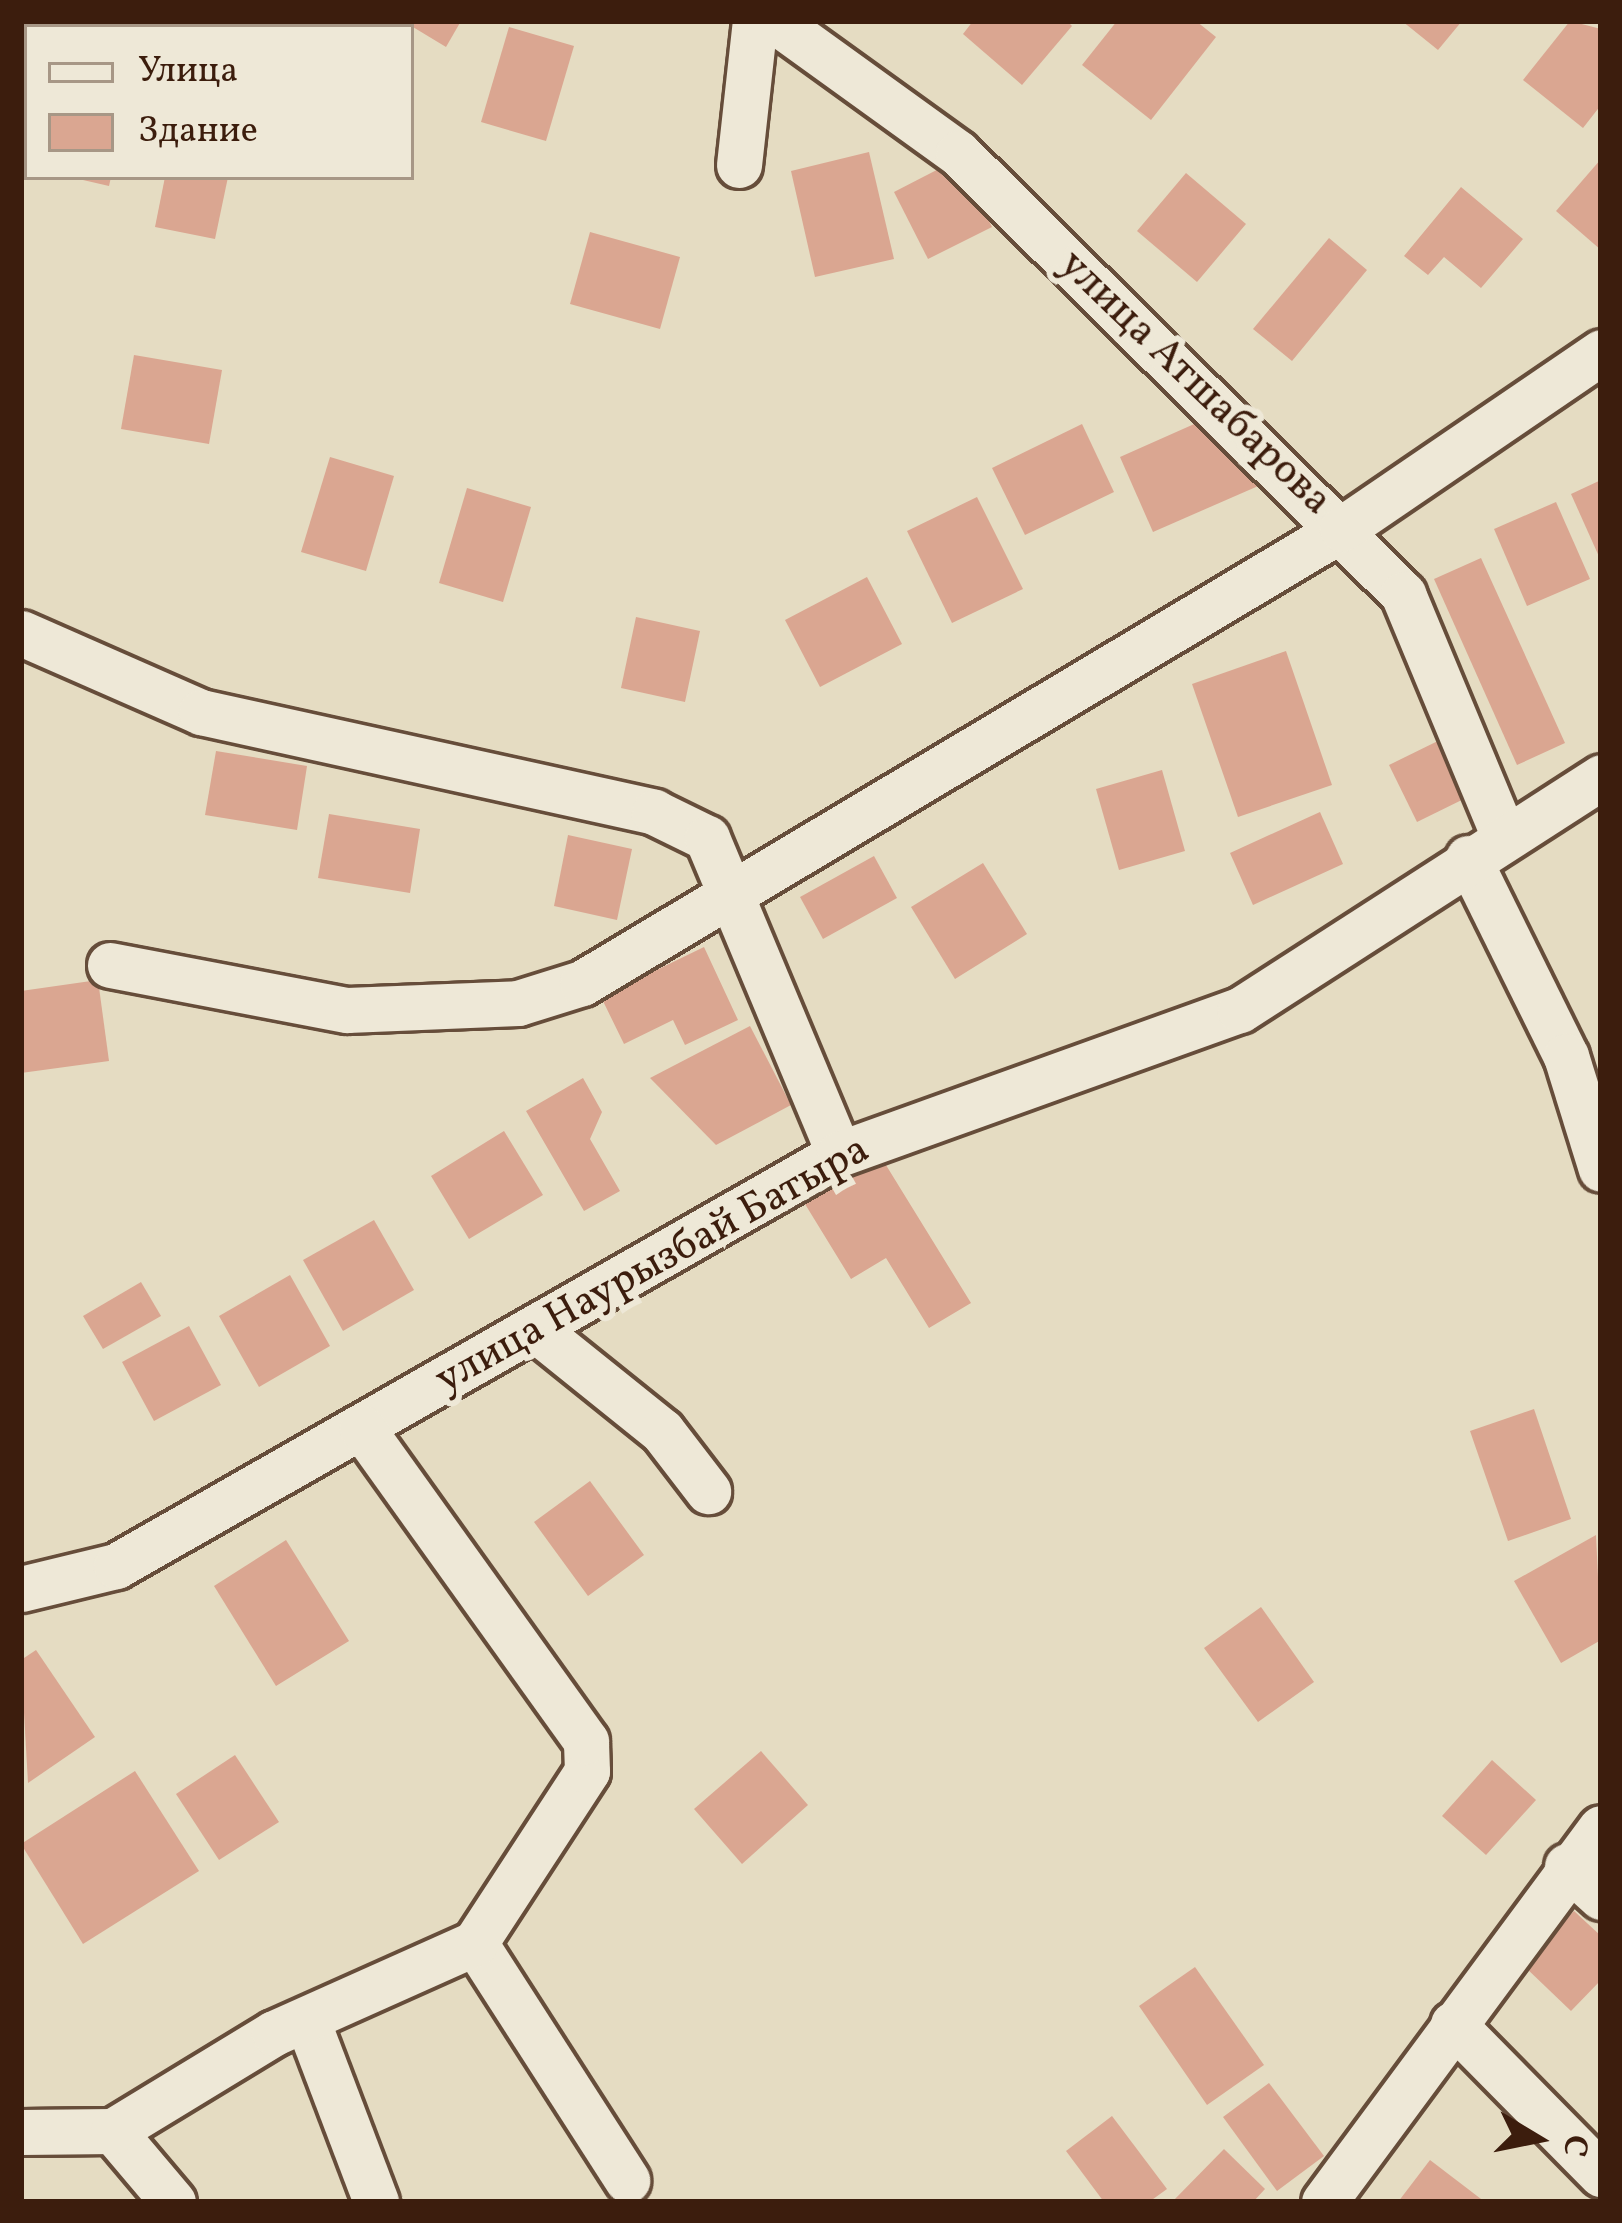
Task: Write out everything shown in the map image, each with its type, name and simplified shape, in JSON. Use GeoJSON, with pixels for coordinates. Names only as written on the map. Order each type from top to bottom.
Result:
{"type":"FeatureCollection","features":[{"type":"Feature","properties":{"kind":"street"},"geometry":{"type":"LineString","coordinates":[[739,165],[754,21]]}},
{"type":"Feature","properties":{"kind":"street","name":"улица Атшабарова"},"geometry":{"type":"LineString","coordinates":[[775,21],[958,153],[1403,594],[1486,846],[1566,1056],[1601,1169]]}},
{"type":"Feature","properties":{"kind":"street"},"geometry":{"type":"LineString","coordinates":[[110,965],[347,1010],[518,1003],[582,983],[1342,529],[1601,352]]}},
{"type":"Feature","properties":{"kind":"street"},"geometry":{"type":"LineString","coordinates":[[21,633],[247,725],[654,812],[707,838],[737,891],[839,1154]]}},
{"type":"Feature","properties":{"kind":"street","name":"улица Наурызбай Батыра"},"geometry":{"type":"LineString","coordinates":[[21,1589],[116,1566],[839,1154],[1240,1010],[1486,846],[1601,777]]}},
{"type":"Feature","properties":{"kind":"street"},"geometry":{"type":"LineString","coordinates":[[535,1330],[662,1431],[708,1491]]}},
{"type":"Feature","properties":{"kind":"street"},"geometry":{"type":"LineString","coordinates":[[21,2132],[112,2131],[307,2020],[475,1943],[587,1771],[586,1741],[362,1428]]}},
{"type":"Feature","properties":{"kind":"street"},"geometry":{"type":"LineString","coordinates":[[1324,2202],[1567,1866],[1601,1828]]}},
{"type":"Feature","properties":{"kind":"street"},"geometry":{"type":"LineString","coordinates":[[1567,1866],[1601,1897]]}},
{"type":"Feature","properties":{"kind":"street"},"geometry":{"type":"LineString","coordinates":[[475,1943],[627,2180]]}},
{"type":"Feature","properties":{"kind":"street"},"geometry":{"type":"LineString","coordinates":[[307,2020],[376,2202]]}},
{"type":"Feature","properties":{"kind":"street"},"geometry":{"type":"LineString","coordinates":[[1453,2024],[1601,2174]]}},
{"type":"Feature","properties":{"kind":"street"},"geometry":{"type":"LineString","coordinates":[[112,2131],[173,2202]]}},
{"type":"Feature","properties":{"kind":"building"},"geometry":{"type":"Polygon","coordinates":[[[21,21],[57,21],[24,24],[24,52],[21,21]]]}},
{"type":"Feature","properties":{"kind":"building"},"geometry":{"type":"Polygon","coordinates":[[[403,21],[461,21],[446,47],[403,21]]]}},
{"type":"Feature","properties":{"kind":"building"},"geometry":{"type":"Polygon","coordinates":[[[973,21],[1067,21],[1072,26],[1022,85],[963,34],[973,21]]]}},
{"type":"Feature","properties":{"kind":"building"},"geometry":{"type":"Polygon","coordinates":[[[1117,21],[1196,21],[1216,37],[1151,120],[1082,65],[1117,21]]]}},
{"type":"Feature","properties":{"kind":"building"},"geometry":{"type":"Polygon","coordinates":[[[1402,21],[1462,21],[1438,50],[1402,21]]]}},
{"type":"Feature","properties":{"kind":"building"},"geometry":{"type":"Polygon","coordinates":[[[1570,21],[1601,29],[1601,105],[1583,128],[1523,80],[1570,21]]]}},
{"type":"Feature","properties":{"kind":"building"},"geometry":{"type":"Polygon","coordinates":[[[509,27],[574,46],[546,141],[481,122],[509,27]]]}},
{"type":"Feature","properties":{"kind":"building"},"geometry":{"type":"Polygon","coordinates":[[[869,152],[894,259],[815,277],[791,171],[869,152]]]}},
{"type":"Feature","properties":{"kind":"building"},"geometry":{"type":"Polygon","coordinates":[[[958,159],[992,227],[928,259],[894,192],[958,159]]]}},
{"type":"Feature","properties":{"kind":"building"},"geometry":{"type":"Polygon","coordinates":[[[1601,159],[1601,250],[1556,211],[1601,159]]]}},
{"type":"Feature","properties":{"kind":"building"},"geometry":{"type":"Polygon","coordinates":[[[1186,173],[1246,224],[1197,282],[1137,231],[1186,173]]]}},
{"type":"Feature","properties":{"kind":"building"},"geometry":{"type":"Polygon","coordinates":[[[164,180],[227,180],[215,239],[155,227],[164,180]]]}},
{"type":"Feature","properties":{"kind":"building"},"geometry":{"type":"Polygon","coordinates":[[[1461,187],[1523,239],[1481,288],[1444,257],[1428,275],[1404,256],[1461,187]]]}},
{"type":"Feature","properties":{"kind":"building"},"geometry":{"type":"Polygon","coordinates":[[[590,232],[680,257],[660,329],[570,304],[590,232]]]}},
{"type":"Feature","properties":{"kind":"building"},"geometry":{"type":"Polygon","coordinates":[[[1329,238],[1367,270],[1292,361],[1253,329],[1329,238]]]}},
{"type":"Feature","properties":{"kind":"building"},"geometry":{"type":"Polygon","coordinates":[[[134,355],[222,370],[209,444],[121,429],[134,355]]]}},
{"type":"Feature","properties":{"kind":"building"},"geometry":{"type":"Polygon","coordinates":[[[1210,417],[1274,479],[1153,532],[1120,457],[1210,417]]]}},
{"type":"Feature","properties":{"kind":"building"},"geometry":{"type":"Polygon","coordinates":[[[1082,424],[1114,492],[1025,535],[992,468],[1082,424]]]}},
{"type":"Feature","properties":{"kind":"building"},"geometry":{"type":"Polygon","coordinates":[[[330,457],[394,476],[366,571],[301,552],[330,457]]]}},
{"type":"Feature","properties":{"kind":"building"},"geometry":{"type":"Polygon","coordinates":[[[1601,480],[1601,561],[1571,494],[1601,480]]]}},
{"type":"Feature","properties":{"kind":"building"},"geometry":{"type":"Polygon","coordinates":[[[467,488],[531,507],[503,602],[439,583],[467,488]]]}},
{"type":"Feature","properties":{"kind":"building"},"geometry":{"type":"Polygon","coordinates":[[[977,497],[1023,589],[952,623],[907,531],[977,497]]]}},
{"type":"Feature","properties":{"kind":"building"},"geometry":{"type":"Polygon","coordinates":[[[1556,502],[1590,579],[1527,606],[1494,529],[1556,502]]]}},
{"type":"Feature","properties":{"kind":"building"},"geometry":{"type":"Polygon","coordinates":[[[1481,558],[1565,743],[1517,765],[1434,579],[1481,558]]]}},
{"type":"Feature","properties":{"kind":"building"},"geometry":{"type":"Polygon","coordinates":[[[867,577],[902,644],[820,687],[785,620],[867,577]]]}},
{"type":"Feature","properties":{"kind":"building"},"geometry":{"type":"Polygon","coordinates":[[[636,617],[700,631],[685,702],[621,688],[636,617]]]}},
{"type":"Feature","properties":{"kind":"building"},"geometry":{"type":"Polygon","coordinates":[[[1286,651],[1332,785],[1238,817],[1192,684],[1286,651]]]}},
{"type":"Feature","properties":{"kind":"building"},"geometry":{"type":"Polygon","coordinates":[[[1448,736],[1476,793],[1417,822],[1389,765],[1448,736]]]}},
{"type":"Feature","properties":{"kind":"building"},"geometry":{"type":"Polygon","coordinates":[[[216,751],[307,766],[297,830],[205,815],[216,751]]]}},
{"type":"Feature","properties":{"kind":"building"},"geometry":{"type":"Polygon","coordinates":[[[1162,770],[1185,851],[1119,870],[1096,789],[1162,770]]]}},
{"type":"Feature","properties":{"kind":"building"},"geometry":{"type":"Polygon","coordinates":[[[1320,812],[1343,864],[1253,905],[1230,853],[1320,812]]]}},
{"type":"Feature","properties":{"kind":"building"},"geometry":{"type":"Polygon","coordinates":[[[329,814],[420,829],[410,893],[318,878],[329,814]]]}},
{"type":"Feature","properties":{"kind":"building"},"geometry":{"type":"Polygon","coordinates":[[[568,835],[632,849],[617,920],[554,906],[568,835]]]}},
{"type":"Feature","properties":{"kind":"building"},"geometry":{"type":"Polygon","coordinates":[[[874,856],[897,898],[823,939],[800,897],[874,856]]]}},
{"type":"Feature","properties":{"kind":"building"},"geometry":{"type":"Polygon","coordinates":[[[983,863],[1027,934],[955,979],[911,907],[983,863]]]}},
{"type":"Feature","properties":{"kind":"building"},"geometry":{"type":"Polygon","coordinates":[[[704,947],[738,1020],[685,1045],[673,1020],[624,1044],[601,997],[704,947]]]}},
{"type":"Feature","properties":{"kind":"building"},"geometry":{"type":"Polygon","coordinates":[[[98,980],[109,1061],[21,1073],[21,991],[98,980]]]}},
{"type":"Feature","properties":{"kind":"building"},"geometry":{"type":"Polygon","coordinates":[[[750,1026],[791,1105],[716,1145],[650,1078],[750,1026]]]}},
{"type":"Feature","properties":{"kind":"building"},"geometry":{"type":"Polygon","coordinates":[[[583,1078],[602,1112],[590,1139],[620,1191],[584,1211],[526,1111],[583,1078]]]}},
{"type":"Feature","properties":{"kind":"building"},"geometry":{"type":"Polygon","coordinates":[[[504,1131],[543,1195],[469,1239],[431,1176],[504,1131]]]}},
{"type":"Feature","properties":{"kind":"building"},"geometry":{"type":"Polygon","coordinates":[[[881,1157],[971,1303],[929,1328],[886,1258],[851,1279],[805,1204],[881,1157]]]}},
{"type":"Feature","properties":{"kind":"building"},"geometry":{"type":"Polygon","coordinates":[[[374,1220],[414,1290],[343,1331],[303,1260],[374,1220]]]}},
{"type":"Feature","properties":{"kind":"building"},"geometry":{"type":"Polygon","coordinates":[[[290,1275],[330,1346],[259,1387],[219,1316],[290,1275]]]}},
{"type":"Feature","properties":{"kind":"building"},"geometry":{"type":"Polygon","coordinates":[[[141,1282],[161,1316],[103,1349],[83,1316],[141,1282]]]}},
{"type":"Feature","properties":{"kind":"building"},"geometry":{"type":"Polygon","coordinates":[[[189,1326],[221,1385],[154,1421],[122,1362],[189,1326]]]}},
{"type":"Feature","properties":{"kind":"building"},"geometry":{"type":"Polygon","coordinates":[[[1534,1409],[1571,1519],[1508,1541],[1470,1431],[1534,1409]]]}},
{"type":"Feature","properties":{"kind":"building"},"geometry":{"type":"Polygon","coordinates":[[[590,1481],[644,1555],[588,1596],[534,1522],[590,1481]]]}},
{"type":"Feature","properties":{"kind":"building"},"geometry":{"type":"Polygon","coordinates":[[[1596,1535],[1601,1640],[1561,1663],[1514,1581],[1596,1535]]]}},
{"type":"Feature","properties":{"kind":"building"},"geometry":{"type":"Polygon","coordinates":[[[286,1540],[349,1641],[276,1686],[214,1586],[286,1540]]]}},
{"type":"Feature","properties":{"kind":"building"},"geometry":{"type":"Polygon","coordinates":[[[1261,1607],[1314,1682],[1258,1722],[1204,1648],[1261,1607]]]}},
{"type":"Feature","properties":{"kind":"building"},"geometry":{"type":"Polygon","coordinates":[[[36,1650],[95,1737],[28,1783],[21,1660],[36,1650]]]}},
{"type":"Feature","properties":{"kind":"building"},"geometry":{"type":"Polygon","coordinates":[[[761,1751],[808,1805],[742,1864],[694,1809],[761,1751]]]}},
{"type":"Feature","properties":{"kind":"building"},"geometry":{"type":"Polygon","coordinates":[[[235,1755],[279,1822],[219,1860],[176,1794],[235,1755]]]}},
{"type":"Feature","properties":{"kind":"building"},"geometry":{"type":"Polygon","coordinates":[[[1492,1760],[1536,1800],[1486,1855],[1442,1816],[1492,1760]]]}},
{"type":"Feature","properties":{"kind":"building"},"geometry":{"type":"Polygon","coordinates":[[[135,1771],[199,1871],[83,1944],[21,1844],[135,1771]]]}},
{"type":"Feature","properties":{"kind":"building"},"geometry":{"type":"Polygon","coordinates":[[[1574,1911],[1601,1936],[1601,1980],[1571,2011],[1523,1965],[1574,1911]]]}},
{"type":"Feature","properties":{"kind":"building"},"geometry":{"type":"Polygon","coordinates":[[[1195,1967],[1264,2065],[1207,2105],[1139,2006],[1195,1967]]]}},
{"type":"Feature","properties":{"kind":"building"},"geometry":{"type":"Polygon","coordinates":[[[1269,2083],[1324,2156],[1277,2191],[1223,2117],[1269,2083]]]}},
{"type":"Feature","properties":{"kind":"building"},"geometry":{"type":"Polygon","coordinates":[[[1112,2116],[1167,2189],[1149,2202],[1104,2202],[1066,2151],[1112,2116]]]}},
{"type":"Feature","properties":{"kind":"building"},"geometry":{"type":"Polygon","coordinates":[[[1224,2149],[1265,2189],[1253,2202],[1172,2202],[1224,2149]]]}},
{"type":"Feature","properties":{"kind":"building"},"geometry":{"type":"Polygon","coordinates":[[[1430,2160],[1485,2202],[1398,2202],[1430,2160]]]}}]}
